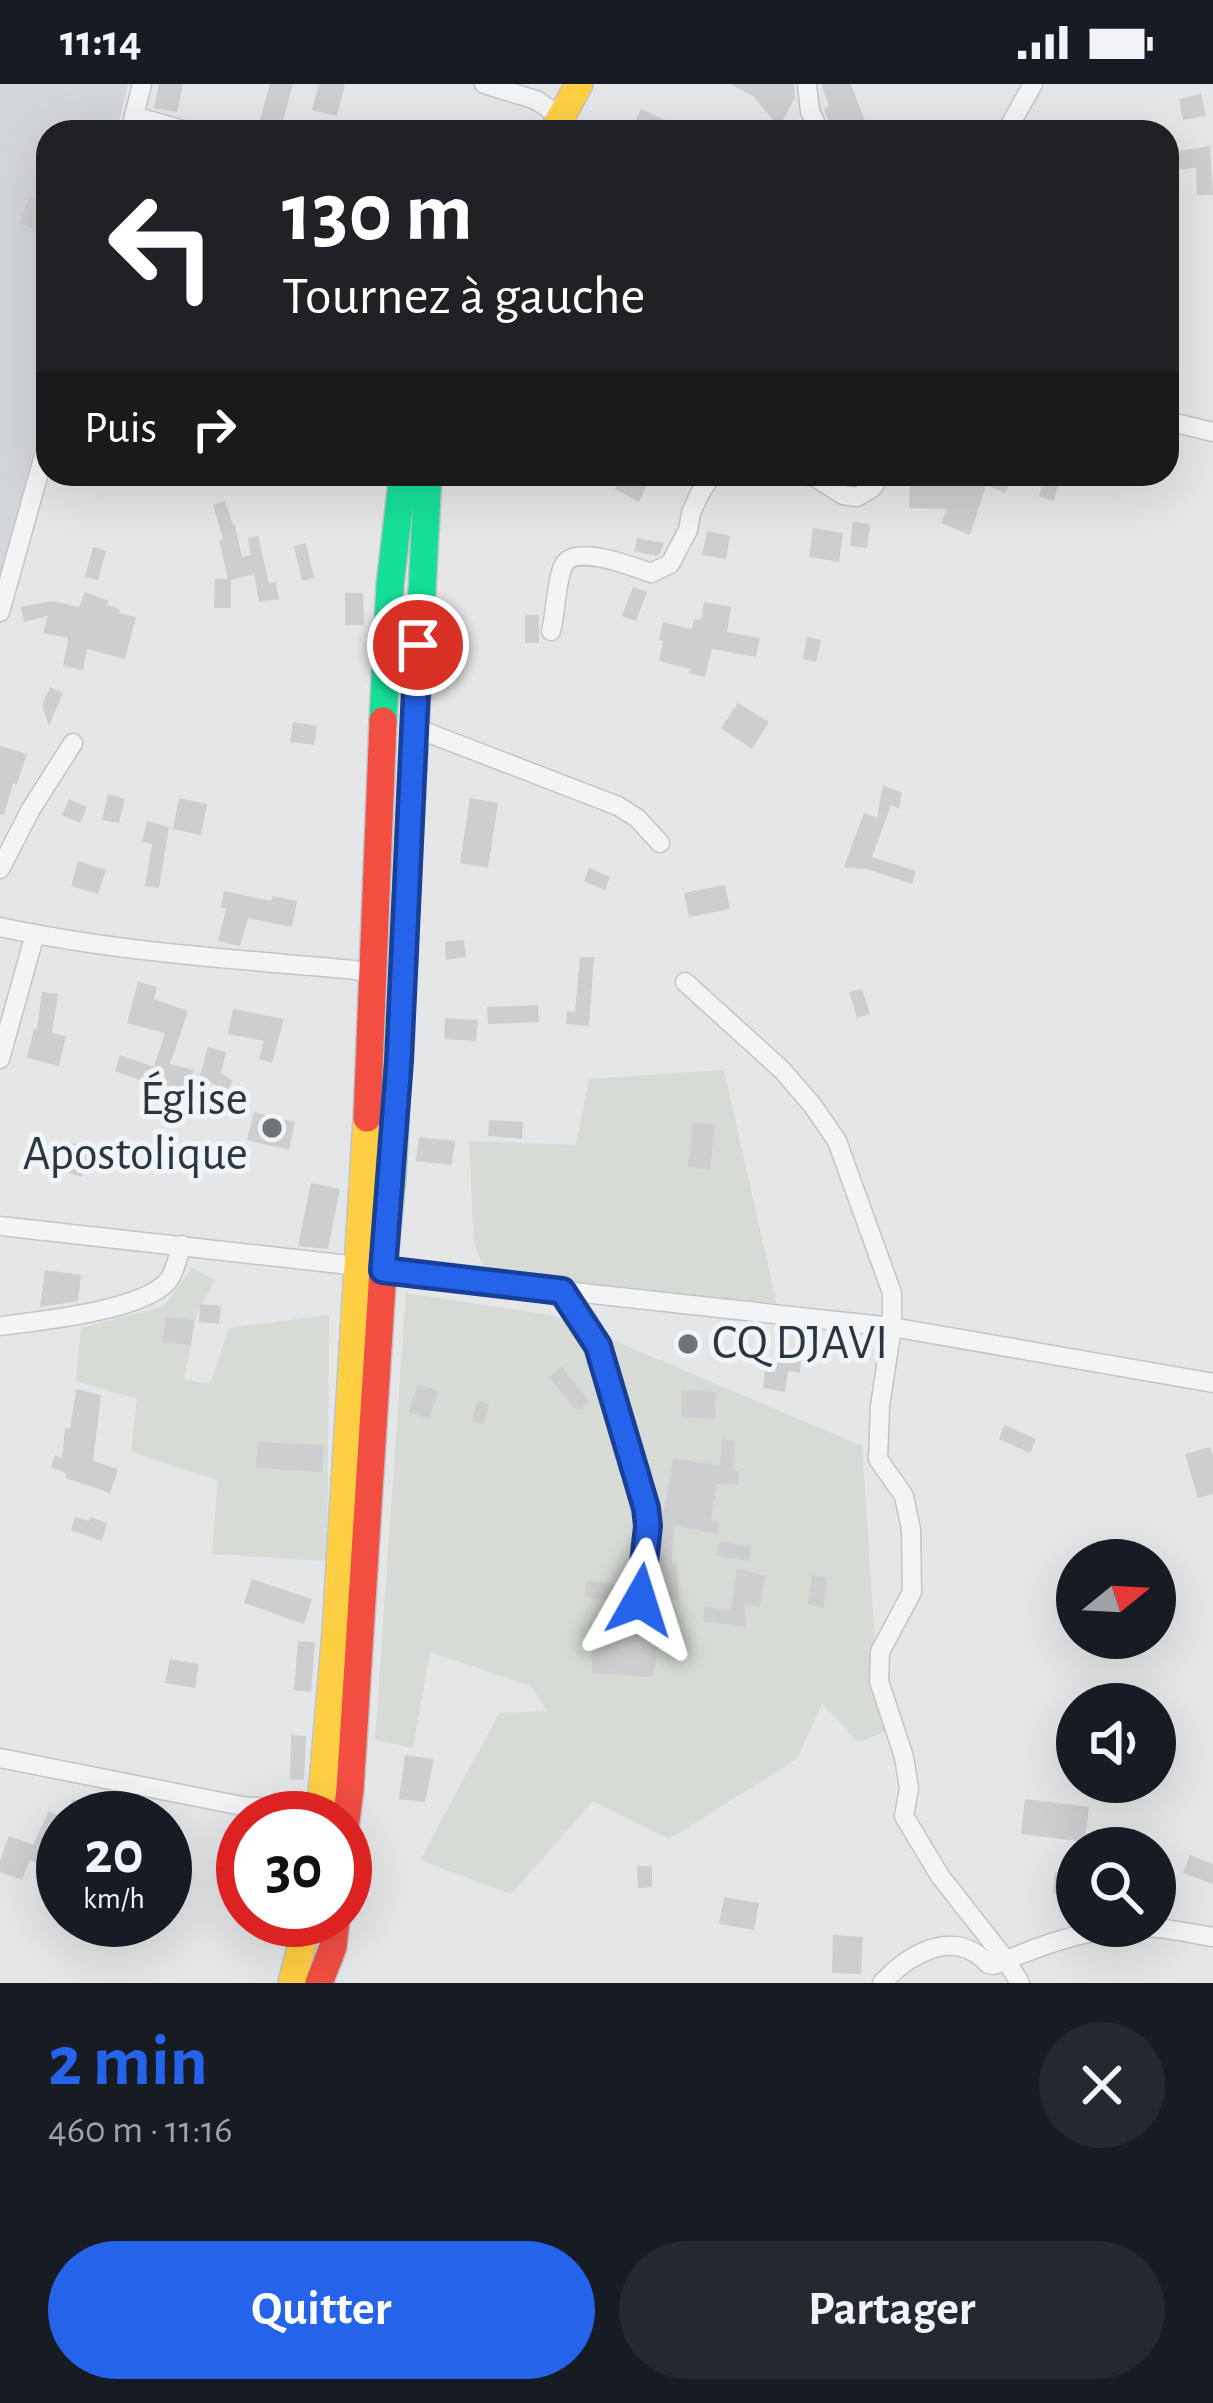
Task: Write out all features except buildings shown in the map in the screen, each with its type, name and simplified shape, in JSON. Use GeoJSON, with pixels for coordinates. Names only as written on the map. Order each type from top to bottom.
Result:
{"type":"FeatureCollection","features":[{"type":"Feature","properties":{"kind":"main road"},"geometry":{"type":"LineString","coordinates":[[565,120],[578,84]]}},
{"type":"Feature","properties":{"kind":"main road"},"geometry":{"type":"LineString","coordinates":[[569,120],[600,84]]}},
{"type":"Feature","properties":{"kind":"main road"},"geometry":{"type":"LineString","coordinates":[[350,1791],[371,1268],[373,974],[382,699],[402,486]]}},
{"type":"Feature","properties":{"kind":"main road"},"geometry":{"type":"LineString","coordinates":[[322,1791],[371,1268],[392,1178],[427,486]]}},
{"type":"Feature","properties":{"kind":"main road"},"geometry":{"type":"LineString","coordinates":[[292,1983],[301,1947]]}},
{"type":"Feature","properties":{"kind":"main road"},"geometry":{"type":"LineString","coordinates":[[319,1983],[333,1947]]}},
{"type":"Feature","properties":{"kind":"street"},"geometry":{"type":"LineString","coordinates":[[133,120],[142,84]]}},
{"type":"Feature","properties":{"kind":"street"},"geometry":{"type":"LineString","coordinates":[[484,84],[510,88],[536,100],[556,120]]}},
{"type":"Feature","properties":{"kind":"street"},"geometry":{"type":"LineString","coordinates":[[807,84],[814,120]]}},
{"type":"Feature","properties":{"kind":"street"},"geometry":{"type":"LineString","coordinates":[[1013,120],[1034,84]]}},
{"type":"Feature","properties":{"kind":"street"},"geometry":{"type":"LineString","coordinates":[[1179,424],[1213,432]]}},
{"type":"Feature","properties":{"kind":"street"},"geometry":{"type":"LineString","coordinates":[[0,612],[36,484]]}},
{"type":"Feature","properties":{"kind":"street"},"geometry":{"type":"LineString","coordinates":[[551,632],[565,563],[583,556],[624,562],[651,573],[670,564],[705,486]]}},
{"type":"Feature","properties":{"kind":"street"},"geometry":{"type":"LineString","coordinates":[[828,486],[857,497],[873,486]]}},
{"type":"Feature","properties":{"kind":"street"},"geometry":{"type":"LineString","coordinates":[[413,728],[618,806],[637,818],[659,844]]}},
{"type":"Feature","properties":{"kind":"street"},"geometry":{"type":"LineString","coordinates":[[0,869],[74,742]]}},
{"type":"Feature","properties":{"kind":"street"},"geometry":{"type":"LineString","coordinates":[[0,927],[373,974]]}},
{"type":"Feature","properties":{"kind":"street"},"geometry":{"type":"LineString","coordinates":[[0,1059],[35,934]]}},
{"type":"Feature","properties":{"kind":"street"},"geometry":{"type":"LineString","coordinates":[[685,982],[782,1070],[837,1141],[892,1293],[878,1460],[904,1496],[911,1528],[912,1592],[880,1652],[879,1681],[907,1772],[904,1816],[940,1876],[1020,1983]]}},
{"type":"Feature","properties":{"kind":"street"},"geometry":{"type":"LineString","coordinates":[[0,1226],[892,1327],[1213,1383]]}},
{"type":"Feature","properties":{"kind":"street"},"geometry":{"type":"LineString","coordinates":[[0,1326],[77,1316],[152,1293],[169,1279],[182,1245]]}},
{"type":"Feature","properties":{"kind":"street"},"geometry":{"type":"LineString","coordinates":[[562,1291],[598,1346],[646,1508],[640,1600]]}},
{"type":"Feature","properties":{"kind":"street"},"geometry":{"type":"LineString","coordinates":[[0,1758],[216,1801]]}},
{"type":"Feature","properties":{"kind":"street"},"geometry":{"type":"LineString","coordinates":[[883,1983],[909,1957],[928,1948],[976,1951],[988,1964],[1066,1938],[1122,1927],[1213,1937]]}},
{"type":"Feature","properties":{"kind":"shaded area"},"geometry":{"type":"Polygon","coordinates":[[[0,84],[128,84],[119,120],[36,120],[36,442],[0,582],[0,84]]]}},
{"type":"Feature","properties":{"kind":"shaded area"},"geometry":{"type":"Polygon","coordinates":[[[724,1070],[781,1323],[490,1286],[474,1243],[469,1141],[576,1145],[589,1079],[724,1070]]]}},
{"type":"Feature","properties":{"kind":"shaded area"},"geometry":{"type":"Polygon","coordinates":[[[192,1268],[215,1280],[197,1313],[184,1380],[210,1384],[229,1328],[329,1315],[327,1561],[212,1554],[218,1480],[131,1452],[137,1399],[76,1381],[81,1328],[164,1306],[192,1268]]]}},
{"type":"Feature","properties":{"kind":"shaded area"},"geometry":{"type":"Polygon","coordinates":[[[406,1293],[556,1316],[862,1446],[885,1732],[858,1742],[822,1703],[797,1759],[669,1839],[593,1801],[511,1894],[420,1860],[499,1713],[547,1711],[531,1686],[430,1652],[413,1748],[375,1740],[406,1293]]]}},
{"type":"Feature","properties":{"kind":"traffic: fast"},"geometry":{"type":"LineString","coordinates":[[383,721],[390,585],[402,486]]}},
{"type":"Feature","properties":{"kind":"traffic: fast"},"geometry":{"type":"LineString","coordinates":[[383,1269],[392,1178],[427,486]]}},
{"type":"Feature","properties":{"kind":"traffic: slow"},"geometry":{"type":"LineString","coordinates":[[560,120],[579,84]]}},
{"type":"Feature","properties":{"kind":"traffic: slow"},"geometry":{"type":"LineString","coordinates":[[322,1791],[367,1118]]}},
{"type":"Feature","properties":{"kind":"traffic: slow"},"geometry":{"type":"LineString","coordinates":[[292,1983],[301,1947]]}},
{"type":"Feature","properties":{"kind":"traffic: jam"},"geometry":{"type":"LineString","coordinates":[[367,1118],[383,721]]}},
{"type":"Feature","properties":{"kind":"traffic: jam"},"geometry":{"type":"LineString","coordinates":[[350,1791],[383,1269]]}},
{"type":"Feature","properties":{"kind":"traffic: jam"},"geometry":{"type":"LineString","coordinates":[[319,1983],[333,1947]]}},
{"type":"Feature","properties":{"kind":"place","name":"Église Apostolique"},"geometry":{"type":"Point","coordinates":[272,1128]}},
{"type":"Feature","properties":{"kind":"place","name":"CQ DJAVI"},"geometry":{"type":"Point","coordinates":[688,1344]}},
{"type":"Feature","properties":{"kind":"route"},"geometry":{"type":"LineString","coordinates":[[418,645],[399,1061],[383,1270],[562,1291],[608,1370],[646,1508],[640,1600]]}}]}
